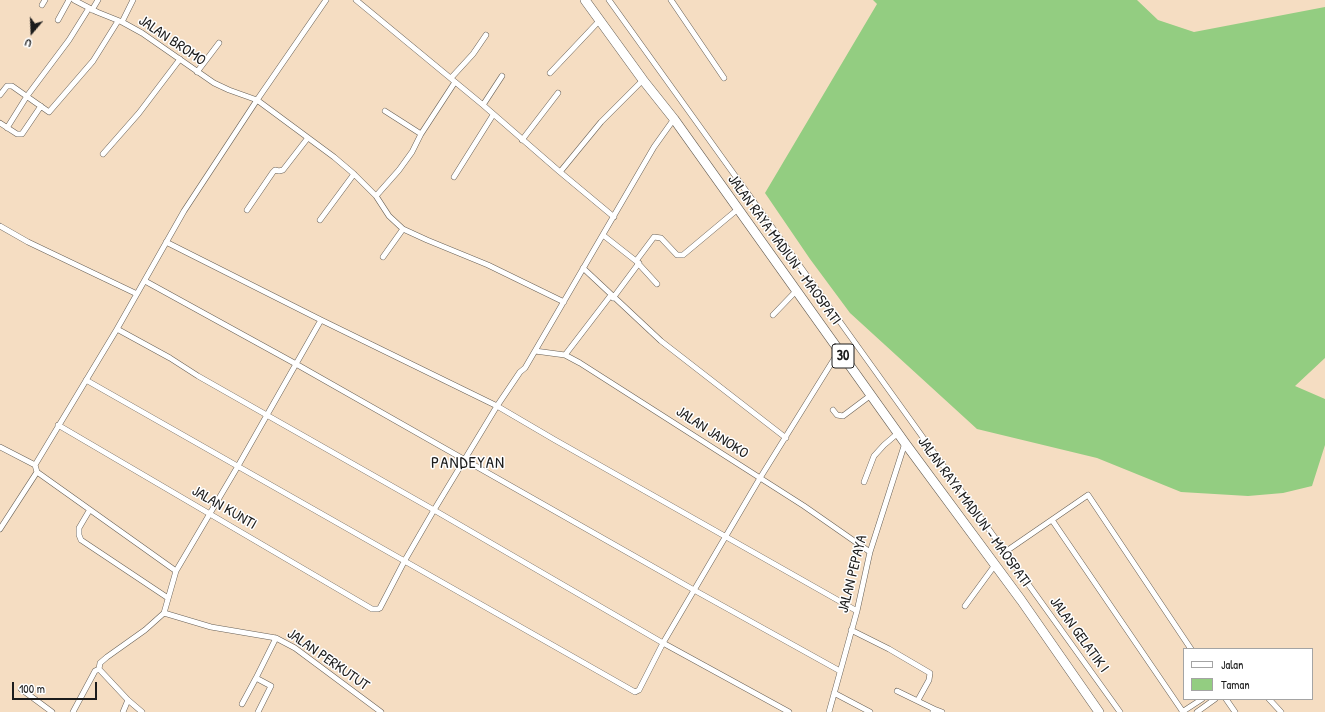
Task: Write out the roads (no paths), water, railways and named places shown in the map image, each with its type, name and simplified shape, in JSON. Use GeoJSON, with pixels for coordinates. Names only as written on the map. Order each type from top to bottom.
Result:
{"type":"FeatureCollection","features":[{"type":"Feature","properties":{"kind":"highway","name":"JALAN RAYA MADIUN - MAOSPATI"},"geometry":{"type":"LineString","coordinates":[[585,0],[643,80],[674,119],[905,443],[1021,600],[1099,712]]}},
{"type":"Feature","properties":{"kind":"street"},"geometry":{"type":"LineString","coordinates":[[58,20],[69,0]]}},
{"type":"Feature","properties":{"kind":"street","name":"JALAN BROMO"},"geometry":{"type":"LineString","coordinates":[[74,0],[120,21],[151,39],[214,83],[257,100],[307,139],[334,157],[354,174],[376,196],[389,216],[403,229],[488,265],[564,302]]}},
{"type":"Feature","properties":{"kind":"street"},"geometry":{"type":"LineString","coordinates":[[7,128],[27,96],[98,0]]}},
{"type":"Feature","properties":{"kind":"street"},"geometry":{"type":"LineString","coordinates":[[0,95],[7,86],[10,85],[49,112],[93,61],[133,0]]}},
{"type":"Feature","properties":{"kind":"street"},"geometry":{"type":"LineString","coordinates":[[176,571],[37,472],[35,465],[117,329],[184,211],[257,100],[326,0]]}},
{"type":"Feature","properties":{"kind":"street"},"geometry":{"type":"LineString","coordinates":[[356,0],[614,216]]}},
{"type":"Feature","properties":{"kind":"street","name":"JALAN GELATIK I"},"geometry":{"type":"LineString","coordinates":[[609,0],[1120,712]]}},
{"type":"Feature","properties":{"kind":"street"},"geometry":{"type":"LineString","coordinates":[[672,0],[724,78]]}},
{"type":"Feature","properties":{"kind":"street"},"geometry":{"type":"LineString","coordinates":[[550,73],[600,20]]}},
{"type":"Feature","properties":{"kind":"street"},"geometry":{"type":"LineString","coordinates":[[376,196],[399,170],[412,152],[453,80],[486,35]]}},
{"type":"Feature","properties":{"kind":"street"},"geometry":{"type":"LineString","coordinates":[[197,72],[219,43]]}},
{"type":"Feature","properties":{"kind":"street"},"geometry":{"type":"LineString","coordinates":[[103,154],[139,113],[180,59]]}},
{"type":"Feature","properties":{"kind":"street"},"geometry":{"type":"LineString","coordinates":[[483,105],[502,76]]}},
{"type":"Feature","properties":{"kind":"street"},"geometry":{"type":"LineString","coordinates":[[560,172],[601,122],[643,80]]}},
{"type":"Feature","properties":{"kind":"street"},"geometry":{"type":"LineString","coordinates":[[522,140],[558,93]]}},
{"type":"Feature","properties":{"kind":"street"},"geometry":{"type":"LineString","coordinates":[[0,123],[17,134],[22,134],[41,106]]}},
{"type":"Feature","properties":{"kind":"street"},"geometry":{"type":"LineString","coordinates":[[384,111],[421,134]]}},
{"type":"Feature","properties":{"kind":"street"},"geometry":{"type":"LineString","coordinates":[[454,177],[493,115]]}},
{"type":"Feature","properties":{"kind":"street"},"geometry":{"type":"LineString","coordinates":[[405,560],[498,406],[535,351],[654,147],[674,119]]}},
{"type":"Feature","properties":{"kind":"street"},"geometry":{"type":"LineString","coordinates":[[247,210],[274,170],[283,170],[307,139]]}},
{"type":"Feature","properties":{"kind":"street"},"geometry":{"type":"LineString","coordinates":[[320,220],[354,174]]}},
{"type":"Feature","properties":{"kind":"street"},"geometry":{"type":"LineString","coordinates":[[566,355],[612,296],[654,237],[661,238],[677,255],[683,255],[738,209]]}},
{"type":"Feature","properties":{"kind":"street"},"geometry":{"type":"LineString","coordinates":[[0,226],[28,242],[137,294]]}},
{"type":"Feature","properties":{"kind":"street"},"geometry":{"type":"LineString","coordinates":[[383,257],[403,229]]}},
{"type":"Feature","properties":{"kind":"street"},"geometry":{"type":"LineString","coordinates":[[603,235],[637,262],[657,284]]}},
{"type":"Feature","properties":{"kind":"street"},"geometry":{"type":"LineString","coordinates":[[166,242],[321,320],[498,406],[555,440],[857,610]]}},
{"type":"Feature","properties":{"kind":"street"},"geometry":{"type":"LineString","coordinates":[[583,268],[661,342],[786,438]]}},
{"type":"Feature","properties":{"kind":"street"},"geometry":{"type":"LineString","coordinates":[[145,281],[296,364],[464,461],[840,671]]}},
{"type":"Feature","properties":{"kind":"street"},"geometry":{"type":"LineString","coordinates":[[773,315],[796,291]]}},
{"type":"Feature","properties":{"kind":"street"},"geometry":{"type":"LineString","coordinates":[[73,712],[95,671],[99,669],[99,665],[102,660],[145,630],[164,613],[176,571],[321,320]]}},
{"type":"Feature","properties":{"kind":"street"},"geometry":{"type":"LineString","coordinates":[[117,329],[170,358],[266,415],[434,510],[663,643],[789,712]]}},
{"type":"Feature","properties":{"kind":"street","name":"JALAN JANOKO"},"geometry":{"type":"LineString","coordinates":[[535,351],[566,355],[575,360],[804,506],[870,552]]}},
{"type":"Feature","properties":{"kind":"street"},"geometry":{"type":"LineString","coordinates":[[86,380],[638,692],[663,643],[760,478],[839,351]]}},
{"type":"Feature","properties":{"kind":"street"},"geometry":{"type":"LineString","coordinates":[[833,410],[840,417],[845,416],[871,395]]}},
{"type":"Feature","properties":{"kind":"street","name":"JALAN KUNTI"},"geometry":{"type":"LineString","coordinates":[[58,425],[372,609],[380,608],[405,560]]}},
{"type":"Feature","properties":{"kind":"street"},"geometry":{"type":"LineString","coordinates":[[864,482],[874,456],[898,433]]}},
{"type":"Feature","properties":{"kind":"street","name":"JALAN PEPAYA"},"geometry":{"type":"LineString","coordinates":[[829,712],[857,610],[870,552],[905,443]]}},
{"type":"Feature","properties":{"kind":"street"},"geometry":{"type":"LineString","coordinates":[[0,447],[35,465]]}},
{"type":"Feature","properties":{"kind":"street"},"geometry":{"type":"LineString","coordinates":[[0,529],[37,472]]}},
{"type":"Feature","properties":{"kind":"street"},"geometry":{"type":"LineString","coordinates":[[1006,552],[1088,495],[1190,648]]}},
{"type":"Feature","properties":{"kind":"street"},"geometry":{"type":"LineString","coordinates":[[90,511],[79,528],[81,540],[168,598]]}},
{"type":"Feature","properties":{"kind":"street"},"geometry":{"type":"LineString","coordinates":[[1052,520],[1183,712],[1201,700]]}},
{"type":"Feature","properties":{"kind":"street"},"geometry":{"type":"LineString","coordinates":[[965,606],[995,565]]}},
{"type":"Feature","properties":{"kind":"street","name":"JALAN PERKUTUT"},"geometry":{"type":"LineString","coordinates":[[164,613],[211,627],[276,638],[295,648],[381,712]]}},
{"type":"Feature","properties":{"kind":"street"},"geometry":{"type":"LineString","coordinates":[[851,630],[930,673],[929,680],[918,700]]}},
{"type":"Feature","properties":{"kind":"street"},"geometry":{"type":"LineString","coordinates":[[242,704],[276,638]]}},
{"type":"Feature","properties":{"kind":"street"},"geometry":{"type":"LineString","coordinates":[[99,669],[128,700],[142,712]]}},
{"type":"Feature","properties":{"kind":"street"},"geometry":{"type":"LineString","coordinates":[[256,678],[271,686],[258,712]]}},
{"type":"Feature","properties":{"kind":"street"},"geometry":{"type":"LineString","coordinates":[[21,688],[52,712]]}},
{"type":"Feature","properties":{"kind":"street"},"geometry":{"type":"LineString","coordinates":[[897,691],[918,700],[933,711],[942,712]]}},
{"type":"Feature","properties":{"kind":"street"},"geometry":{"type":"LineString","coordinates":[[834,693],[870,712]]}},
{"type":"Feature","properties":{"kind":"street"},"geometry":{"type":"LineString","coordinates":[[123,712],[128,700]]}},
{"type":"Feature","properties":{"kind":"street"},"geometry":{"type":"LineString","coordinates":[[1197,712],[1214,700]]}},
{"type":"Feature","properties":{"kind":"street"},"geometry":{"type":"LineString","coordinates":[[1227,700],[1234,712]]}},
{"type":"Feature","properties":{"kind":"street"},"geometry":{"type":"LineString","coordinates":[[1270,700],[1281,712]]}},
{"type":"Feature","properties":{"kind":"district","name":"PANDEYAN"},"geometry":{"type":"Point","coordinates":[468,463]}}]}
